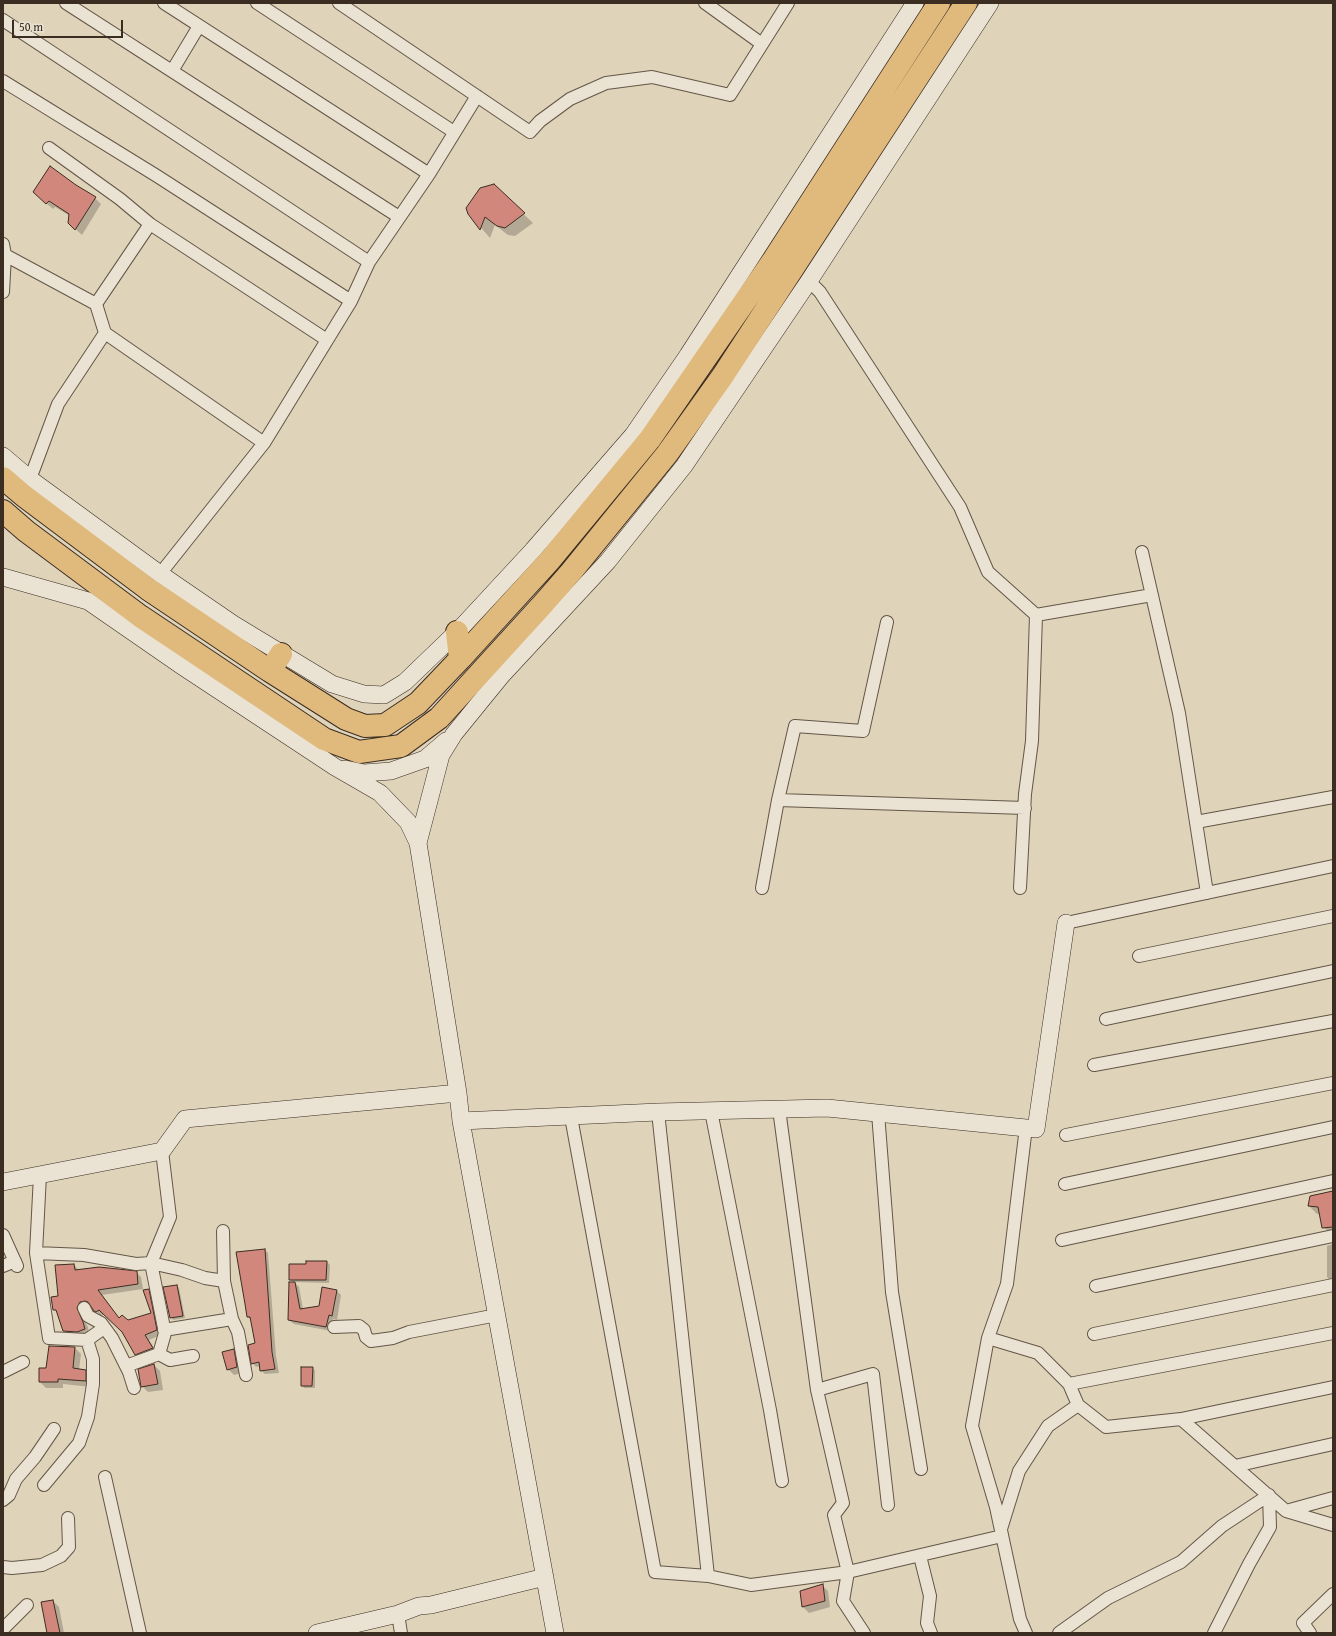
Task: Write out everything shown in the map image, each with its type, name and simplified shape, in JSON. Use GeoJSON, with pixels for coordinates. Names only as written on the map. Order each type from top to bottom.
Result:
{"type":"FeatureCollection","features":[{"type":"Feature","properties":{"kind":"highway"},"geometry":{"type":"LineString","coordinates":[[3,478],[24,496],[148,589],[276,662],[346,720],[366,726],[385,725],[418,703],[460,659],[550,560],[650,440],[774,259],[939,3]]}},
{"type":"Feature","properties":{"kind":"highway"},"geometry":{"type":"LineString","coordinates":[[3,511],[26,531],[140,616],[324,739],[359,752],[401,746],[439,718],[543,604],[667,454],[722,377],[966,3]]}},
{"type":"Feature","properties":{"kind":"highway"},"geometry":{"type":"LineString","coordinates":[[457,632],[460,659]]}},
{"type":"Feature","properties":{"kind":"main road"},"geometry":{"type":"LineString","coordinates":[[3,456],[30,480],[160,574],[233,624],[276,662],[332,684],[364,694],[384,695],[405,682],[457,632],[533,550],[633,435],[688,355],[915,3]]}},
{"type":"Feature","properties":{"kind":"main road"},"geometry":{"type":"LineString","coordinates":[[418,843],[441,755],[454,734],[502,675],[608,561],[684,466],[809,281],[990,3]]}},
{"type":"Feature","properties":{"kind":"main road"},"geometry":{"type":"LineString","coordinates":[[3,577],[88,601],[182,666],[335,767],[380,793],[408,822],[418,843],[458,1093],[461,1121],[555,1633]]}},
{"type":"Feature","properties":{"kind":"main road"},"geometry":{"type":"LineString","coordinates":[[335,767],[364,773],[391,771],[425,759],[454,734]]}},
{"type":"Feature","properties":{"kind":"main road"},"geometry":{"type":"LineString","coordinates":[[461,1121],[658,1112],[827,1108],[1036,1128],[1066,923]]}},
{"type":"Feature","properties":{"kind":"main road"},"geometry":{"type":"LineString","coordinates":[[3,1182],[162,1151],[185,1119],[458,1093]]}},
{"type":"Feature","properties":{"kind":"main road"},"geometry":{"type":"LineString","coordinates":[[317,1633],[398,1614],[419,1606],[431,1605],[545,1577]]}},
{"type":"Feature","properties":{"kind":"street"},"geometry":{"type":"LineString","coordinates":[[66,3],[400,217]]}},
{"type":"Feature","properties":{"kind":"street"},"geometry":{"type":"LineString","coordinates":[[164,3],[429,174]]}},
{"type":"Feature","properties":{"kind":"street"},"geometry":{"type":"LineString","coordinates":[[257,3],[454,132]]}},
{"type":"Feature","properties":{"kind":"street"},"geometry":{"type":"LineString","coordinates":[[339,3],[530,132],[540,121],[570,99],[606,83],[652,77],[730,95],[788,3]]}},
{"type":"Feature","properties":{"kind":"street"},"geometry":{"type":"LineString","coordinates":[[705,3],[762,44]]}},
{"type":"Feature","properties":{"kind":"street"},"geometry":{"type":"LineString","coordinates":[[3,20],[369,262]]}},
{"type":"Feature","properties":{"kind":"street"},"geometry":{"type":"LineString","coordinates":[[172,71],[199,26]]}},
{"type":"Feature","properties":{"kind":"street"},"geometry":{"type":"LineString","coordinates":[[3,81],[157,176],[351,301]]}},
{"type":"Feature","properties":{"kind":"street"},"geometry":{"type":"LineString","coordinates":[[160,574],[264,443],[351,301],[369,262],[429,174],[477,96]]}},
{"type":"Feature","properties":{"kind":"street"},"geometry":{"type":"LineString","coordinates":[[49,148],[120,199],[150,224],[327,340]]}},
{"type":"Feature","properties":{"kind":"street"},"geometry":{"type":"LineString","coordinates":[[96,304],[150,224]]}},
{"type":"Feature","properties":{"kind":"street"},"geometry":{"type":"LineString","coordinates":[[3,292],[4,249],[96,304],[105,333],[264,443]]}},
{"type":"Feature","properties":{"kind":"street"},"geometry":{"type":"LineString","coordinates":[[809,281],[820,292],[960,507],[988,572],[1036,615],[1032,741],[1025,808],[1020,888]]}},
{"type":"Feature","properties":{"kind":"street"},"geometry":{"type":"LineString","coordinates":[[30,480],[58,404],[105,333]]}},
{"type":"Feature","properties":{"kind":"street"},"geometry":{"type":"LineString","coordinates":[[1142,552],[1179,713],[1207,893]]}},
{"type":"Feature","properties":{"kind":"street"},"geometry":{"type":"LineString","coordinates":[[1036,615],[1152,595]]}},
{"type":"Feature","properties":{"kind":"street"},"geometry":{"type":"LineString","coordinates":[[762,888],[778,800],[795,726],[863,731],[887,622]]}},
{"type":"Feature","properties":{"kind":"street"},"geometry":{"type":"LineString","coordinates":[[1196,822],[1333,797]]}},
{"type":"Feature","properties":{"kind":"street"},"geometry":{"type":"LineString","coordinates":[[778,800],[1025,808]]}},
{"type":"Feature","properties":{"kind":"street"},"geometry":{"type":"LineString","coordinates":[[1066,923],[1333,866]]}},
{"type":"Feature","properties":{"kind":"street"},"geometry":{"type":"LineString","coordinates":[[1139,956],[1333,916]]}},
{"type":"Feature","properties":{"kind":"street"},"geometry":{"type":"LineString","coordinates":[[1106,1019],[1333,971]]}},
{"type":"Feature","properties":{"kind":"street"},"geometry":{"type":"LineString","coordinates":[[1094,1065],[1333,1021]]}},
{"type":"Feature","properties":{"kind":"street"},"geometry":{"type":"LineString","coordinates":[[1066,1135],[1333,1083]]}},
{"type":"Feature","properties":{"kind":"street"},"geometry":{"type":"LineString","coordinates":[[780,1109],[817,1390],[843,1503],[834,1515],[848,1572],[843,1601],[864,1633]]}},
{"type":"Feature","properties":{"kind":"street"},"geometry":{"type":"LineString","coordinates":[[711,1111],[770,1410],[782,1480]]}},
{"type":"Feature","properties":{"kind":"street"},"geometry":{"type":"LineString","coordinates":[[658,1112],[708,1576]]}},
{"type":"Feature","properties":{"kind":"street"},"geometry":{"type":"LineString","coordinates":[[878,1113],[892,1292],[921,1469]]}},
{"type":"Feature","properties":{"kind":"street"},"geometry":{"type":"LineString","coordinates":[[572,1117],[655,1572],[708,1576],[751,1585],[848,1572],[920,1556],[1001,1534]]}},
{"type":"Feature","properties":{"kind":"street"},"geometry":{"type":"LineString","coordinates":[[1026,1127],[1007,1284],[988,1338],[972,1426],[996,1507],[1020,1619],[1026,1633]]}},
{"type":"Feature","properties":{"kind":"street"},"geometry":{"type":"LineString","coordinates":[[1065,1184],[1333,1127]]}},
{"type":"Feature","properties":{"kind":"street"},"geometry":{"type":"LineString","coordinates":[[159,1354],[165,1333],[150,1263],[170,1217],[162,1151]]}},
{"type":"Feature","properties":{"kind":"street"},"geometry":{"type":"LineString","coordinates":[[40,1174],[36,1253],[48,1338],[87,1340],[104,1328]]}},
{"type":"Feature","properties":{"kind":"street"},"geometry":{"type":"LineString","coordinates":[[1062,1240],[1333,1181]]}},
{"type":"Feature","properties":{"kind":"street"},"geometry":{"type":"LineString","coordinates":[[223,1231],[224,1281],[232,1319],[238,1332],[246,1375]]}},
{"type":"Feature","properties":{"kind":"street"},"geometry":{"type":"LineString","coordinates":[[3,1235],[16,1263],[3,1266]]}},
{"type":"Feature","properties":{"kind":"street"},"geometry":{"type":"LineString","coordinates":[[1096,1286],[1333,1236]]}},
{"type":"Feature","properties":{"kind":"street"},"geometry":{"type":"LineString","coordinates":[[36,1253],[84,1255],[136,1264],[150,1263],[182,1270],[205,1278],[224,1281]]}},
{"type":"Feature","properties":{"kind":"street"},"geometry":{"type":"LineString","coordinates":[[1094,1334],[1333,1285]]}},
{"type":"Feature","properties":{"kind":"street"},"geometry":{"type":"LineString","coordinates":[[84,1308],[88,1316],[101,1323],[112,1338],[126,1366],[134,1388]]}},
{"type":"Feature","properties":{"kind":"street"},"geometry":{"type":"LineString","coordinates":[[334,1327],[359,1326],[364,1330],[366,1337],[371,1341],[376,1341],[394,1338],[409,1332],[497,1315]]}},
{"type":"Feature","properties":{"kind":"street"},"geometry":{"type":"LineString","coordinates":[[164,1330],[232,1319]]}},
{"type":"Feature","properties":{"kind":"street"},"geometry":{"type":"LineString","coordinates":[[1069,1384],[1333,1333]]}},
{"type":"Feature","properties":{"kind":"street"},"geometry":{"type":"LineString","coordinates":[[988,1338],[1038,1353],[1069,1384],[1078,1405],[1106,1427],[1181,1419],[1333,1387]]}},
{"type":"Feature","properties":{"kind":"street"},"geometry":{"type":"LineString","coordinates":[[44,1485],[79,1443],[88,1417],[93,1384],[93,1359],[87,1340]]}},
{"type":"Feature","properties":{"kind":"street"},"geometry":{"type":"LineString","coordinates":[[126,1366],[159,1354],[170,1360],[193,1356]]}},
{"type":"Feature","properties":{"kind":"street"},"geometry":{"type":"LineString","coordinates":[[3,1372],[23,1362]]}},
{"type":"Feature","properties":{"kind":"street"},"geometry":{"type":"LineString","coordinates":[[817,1390],[873,1374],[888,1504]]}},
{"type":"Feature","properties":{"kind":"street"},"geometry":{"type":"LineString","coordinates":[[1001,1534],[1019,1471],[1048,1426],[1078,1405]]}},
{"type":"Feature","properties":{"kind":"street"},"geometry":{"type":"LineString","coordinates":[[1181,1419],[1286,1510],[1333,1525]]}},
{"type":"Feature","properties":{"kind":"street"},"geometry":{"type":"LineString","coordinates":[[3,1500],[9,1495],[16,1479],[35,1457],[54,1429]]}},
{"type":"Feature","properties":{"kind":"street"},"geometry":{"type":"LineString","coordinates":[[1235,1466],[1333,1444]]}},
{"type":"Feature","properties":{"kind":"street"},"geometry":{"type":"LineString","coordinates":[[105,1477],[140,1633]]}},
{"type":"Feature","properties":{"kind":"street"},"geometry":{"type":"LineString","coordinates":[[1059,1633],[1108,1598],[1181,1562],[1222,1526],[1269,1496]]}},
{"type":"Feature","properties":{"kind":"street"},"geometry":{"type":"LineString","coordinates":[[1214,1633],[1249,1564],[1270,1527],[1269,1496]]}},
{"type":"Feature","properties":{"kind":"street"},"geometry":{"type":"LineString","coordinates":[[1286,1510],[1333,1498]]}},
{"type":"Feature","properties":{"kind":"street"},"geometry":{"type":"LineString","coordinates":[[3,1567],[12,1568],[42,1565],[61,1556],[69,1547],[68,1518]]}},
{"type":"Feature","properties":{"kind":"street"},"geometry":{"type":"LineString","coordinates":[[920,1556],[930,1596],[927,1623],[931,1633]]}},
{"type":"Feature","properties":{"kind":"street"},"geometry":{"type":"LineString","coordinates":[[1310,1633],[1303,1623],[1333,1594]]}},
{"type":"Feature","properties":{"kind":"street"},"geometry":{"type":"LineString","coordinates":[[3,1629],[27,1605]]}},
{"type":"Feature","properties":{"kind":"street"},"geometry":{"type":"LineString","coordinates":[[398,1614],[401,1633]]}},
{"type":"Feature","properties":{"kind":"building"},"geometry":{"type":"Polygon","coordinates":[[[50,166],[76,185],[96,197],[75,230],[68,223],[69,214],[49,201],[46,204],[33,192],[50,166]]]}},
{"type":"Feature","properties":{"kind":"building"},"geometry":{"type":"Polygon","coordinates":[[[494,184],[525,213],[505,228],[497,226],[485,217],[480,230],[468,214],[466,208],[480,188],[494,184]]]}},
{"type":"Feature","properties":{"kind":"building"},"geometry":{"type":"Polygon","coordinates":[[[1333,1191],[1333,1227],[1322,1228],[1318,1207],[1308,1206],[1310,1196],[1333,1191]]]}},
{"type":"Feature","properties":{"kind":"building"},"geometry":{"type":"Polygon","coordinates":[[[265,1249],[272,1352],[275,1369],[260,1371],[259,1362],[251,1364],[248,1345],[255,1343],[250,1317],[247,1317],[236,1252],[265,1249]]]}},
{"type":"Feature","properties":{"kind":"building"},"geometry":{"type":"Polygon","coordinates":[[[306,1261],[327,1261],[326,1280],[289,1280],[289,1264],[306,1264],[306,1261]]]}},
{"type":"Feature","properties":{"kind":"building"},"geometry":{"type":"Polygon","coordinates":[[[74,1264],[75,1270],[99,1267],[137,1271],[138,1284],[98,1290],[119,1318],[122,1315],[128,1320],[151,1313],[143,1290],[149,1289],[157,1330],[145,1335],[153,1348],[135,1355],[122,1332],[99,1310],[96,1312],[94,1311],[88,1302],[85,1301],[80,1302],[77,1308],[85,1329],[77,1332],[63,1331],[56,1310],[53,1310],[51,1297],[58,1296],[55,1265],[74,1264]]]}},
{"type":"Feature","properties":{"kind":"building"},"geometry":{"type":"Polygon","coordinates":[[[289,1282],[295,1282],[300,1309],[319,1306],[322,1287],[337,1290],[332,1316],[329,1315],[326,1327],[288,1320],[289,1282]]]}},
{"type":"Feature","properties":{"kind":"building"},"geometry":{"type":"Polygon","coordinates":[[[177,1285],[183,1316],[170,1318],[163,1287],[177,1285]]]}},
{"type":"Feature","properties":{"kind":"building"},"geometry":{"type":"Polygon","coordinates":[[[49,1346],[75,1347],[73,1368],[86,1370],[86,1381],[58,1379],[58,1382],[39,1382],[39,1368],[46,1368],[49,1346]]]}},
{"type":"Feature","properties":{"kind":"building"},"geometry":{"type":"Polygon","coordinates":[[[234,1349],[237,1367],[227,1370],[222,1352],[234,1349]]]}},
{"type":"Feature","properties":{"kind":"building"},"geometry":{"type":"Polygon","coordinates":[[[154,1364],[158,1384],[141,1387],[138,1369],[154,1364]]]}},
{"type":"Feature","properties":{"kind":"building"},"geometry":{"type":"Polygon","coordinates":[[[301,1367],[313,1367],[312,1386],[301,1386],[301,1367]]]}},
{"type":"Feature","properties":{"kind":"building"},"geometry":{"type":"Polygon","coordinates":[[[823,1584],[825,1601],[802,1607],[800,1591],[823,1584]]]}},
{"type":"Feature","properties":{"kind":"building"},"geometry":{"type":"Polygon","coordinates":[[[53,1600],[60,1633],[47,1633],[41,1602],[53,1600]]]}}]}
